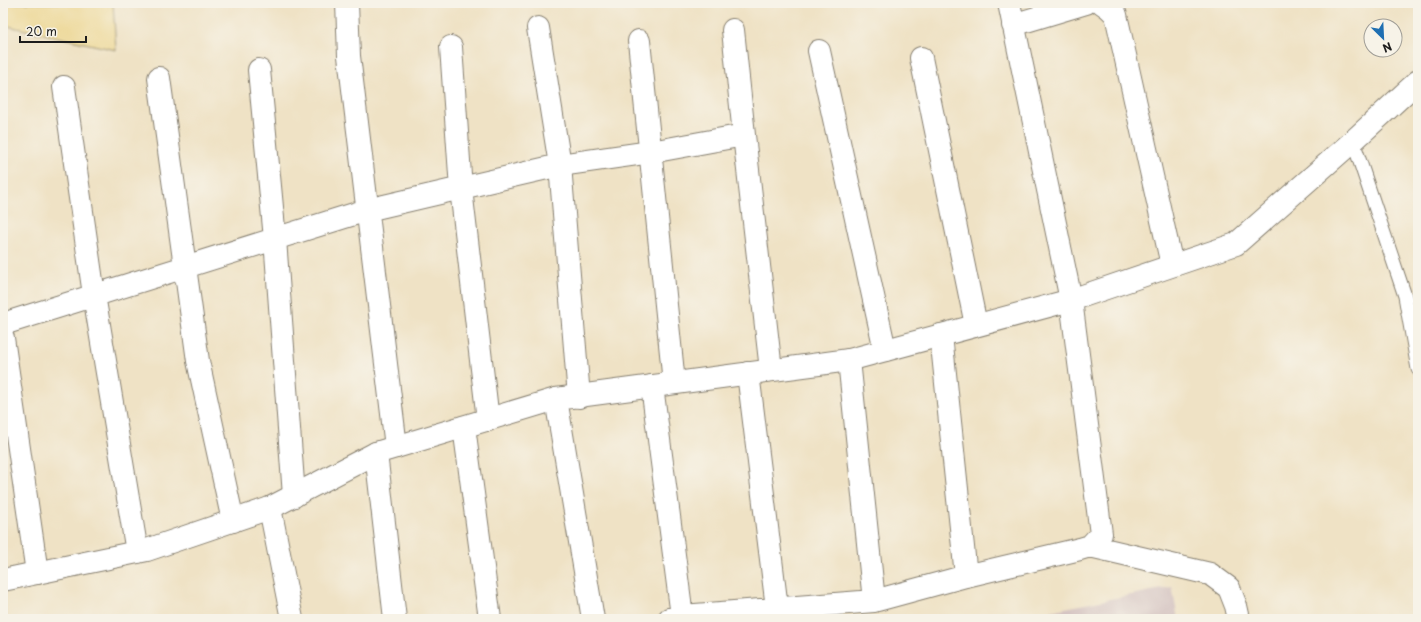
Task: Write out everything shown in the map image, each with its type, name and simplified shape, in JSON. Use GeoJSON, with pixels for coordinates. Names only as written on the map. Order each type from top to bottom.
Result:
{"type":"FeatureCollection","features":[{"type":"Feature","properties":{"kind":"street"},"geometry":{"type":"LineString","coordinates":[[347,3],[349,56],[396,447]]}},
{"type":"Feature","properties":{"kind":"street"},"geometry":{"type":"LineString","coordinates":[[1009,3],[1071,300],[1101,534],[1090,546]]}},
{"type":"Feature","properties":{"kind":"street"},"geometry":{"type":"LineString","coordinates":[[1013,25],[1086,3]]}},
{"type":"Feature","properties":{"kind":"street"},"geometry":{"type":"LineString","coordinates":[[1102,3],[1116,15],[1172,266]]}},
{"type":"Feature","properties":{"kind":"street"},"geometry":{"type":"LineString","coordinates":[[538,28],[560,165],[579,397]]}},
{"type":"Feature","properties":{"kind":"street"},"geometry":{"type":"LineString","coordinates":[[733,30],[771,370]]}},
{"type":"Feature","properties":{"kind":"street"},"geometry":{"type":"LineString","coordinates":[[640,41],[674,383]]}},
{"type":"Feature","properties":{"kind":"street"},"geometry":{"type":"LineString","coordinates":[[451,47],[461,188],[488,420]]}},
{"type":"Feature","properties":{"kind":"street"},"geometry":{"type":"LineString","coordinates":[[819,51],[885,350]]}},
{"type":"Feature","properties":{"kind":"street"},"geometry":{"type":"LineString","coordinates":[[921,58],[976,325]]}},
{"type":"Feature","properties":{"kind":"street"},"geometry":{"type":"LineString","coordinates":[[259,70],[275,239],[294,496]]}},
{"type":"Feature","properties":{"kind":"street"},"geometry":{"type":"LineString","coordinates":[[159,78],[198,361],[233,521]]}},
{"type":"Feature","properties":{"kind":"street"},"geometry":{"type":"LineString","coordinates":[[3,580],[147,550],[270,508],[376,453],[556,399],[849,360],[1071,300],[1236,244],[1353,141],[1418,81]]}},
{"type":"Feature","properties":{"kind":"street"},"geometry":{"type":"LineString","coordinates":[[64,87],[94,295],[137,552]]}},
{"type":"Feature","properties":{"kind":"street"},"geometry":{"type":"LineString","coordinates":[[3,324],[367,210],[560,165],[651,152],[744,135]]}},
{"type":"Feature","properties":{"kind":"street"},"geometry":{"type":"LineString","coordinates":[[941,335],[966,576]]}},
{"type":"Feature","properties":{"kind":"street"},"geometry":{"type":"LineString","coordinates":[[3,338],[37,573]]}},
{"type":"Feature","properties":{"kind":"street"},"geometry":{"type":"LineString","coordinates":[[849,360],[874,601]]}},
{"type":"Feature","properties":{"kind":"street"},"geometry":{"type":"LineString","coordinates":[[748,373],[777,608]]}},
{"type":"Feature","properties":{"kind":"street"},"geometry":{"type":"LineString","coordinates":[[652,386],[676,617],[874,601],[966,576],[1090,546],[1210,574],[1229,588],[1239,619]]}},
{"type":"Feature","properties":{"kind":"street"},"geometry":{"type":"LineString","coordinates":[[556,399],[593,619]]}},
{"type":"Feature","properties":{"kind":"street"},"geometry":{"type":"LineString","coordinates":[[464,427],[490,619]]}},
{"type":"Feature","properties":{"kind":"street"},"geometry":{"type":"LineString","coordinates":[[376,453],[394,619]]}},
{"type":"Feature","properties":{"kind":"street"},"geometry":{"type":"LineString","coordinates":[[270,508],[292,619]]}},
{"type":"Feature","properties":{"kind":"lane"},"geometry":{"type":"LineString","coordinates":[[1353,141],[1405,296],[1418,369]]}},
{"type":"Feature","properties":{"kind":"shaded area"},"geometry":{"type":"Polygon","coordinates":[[[1172,587],[1178,619],[1009,619],[1172,587]]]}},
{"type":"Feature","properties":{"kind":"sand"},"geometry":{"type":"Polygon","coordinates":[[[3,3],[113,3],[116,50],[3,25],[3,3]]]}}]}
